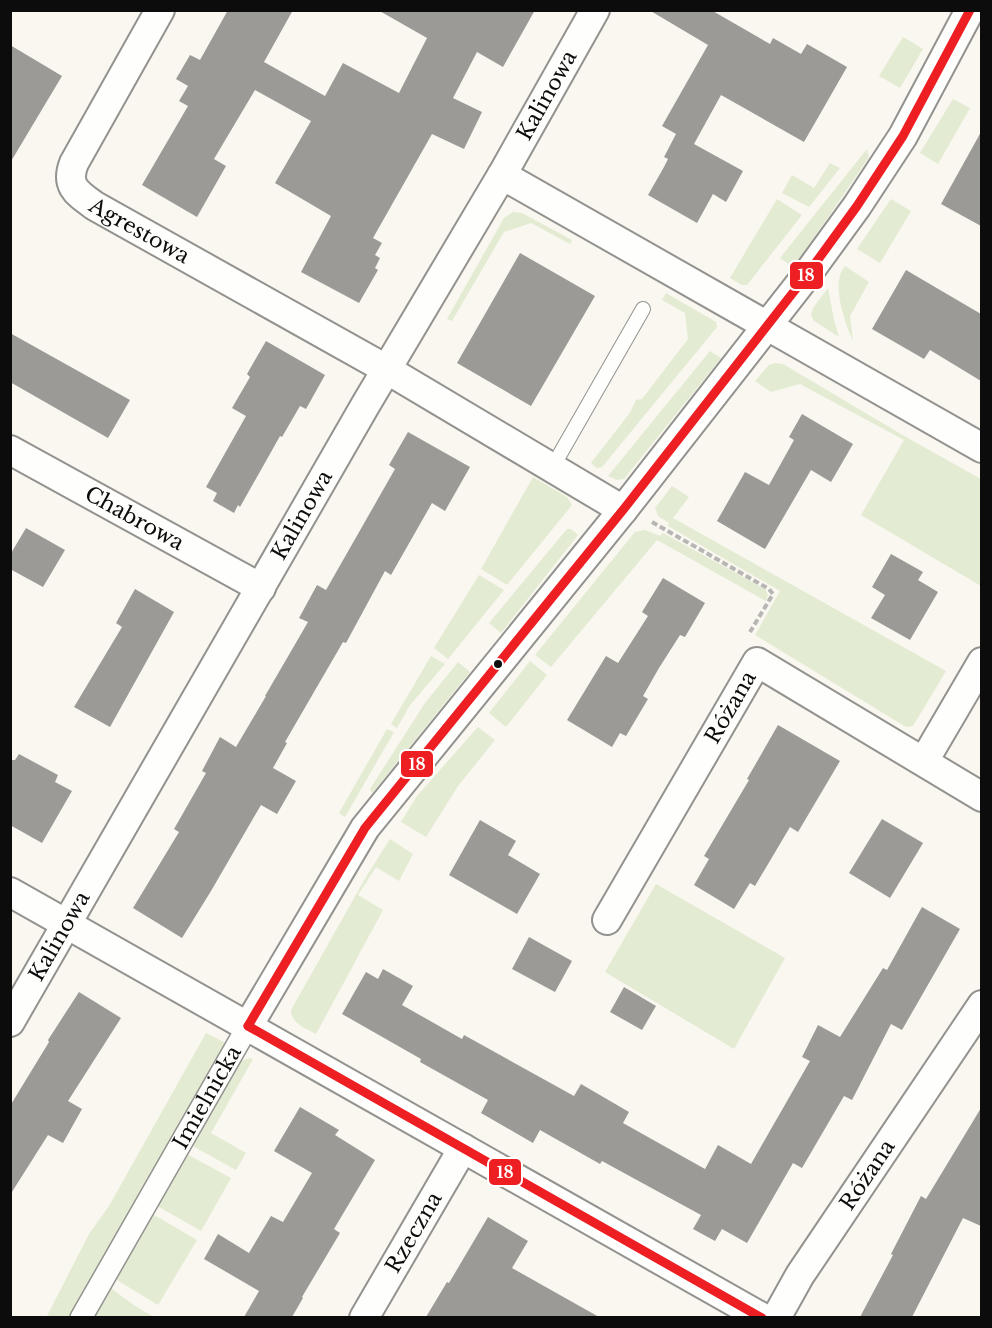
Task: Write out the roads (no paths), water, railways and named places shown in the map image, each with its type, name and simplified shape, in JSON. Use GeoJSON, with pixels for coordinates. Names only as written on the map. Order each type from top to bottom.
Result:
{"type":"FeatureCollection","features":[{"type":"Feature","properties":{"kind":"street","name":"Agrestowa"},"geometry":{"type":"LineString","coordinates":[[160,10],[83,145],[70,173],[71,185],[79,195],[94,206],[386,369]]}},
{"type":"Feature","properties":{"kind":"street","name":"Kalinowa"},"geometry":{"type":"LineString","coordinates":[[10,1022],[386,369],[502,175],[595,10]]}},
{"type":"Feature","properties":{"kind":"street","name":"Imielnicka"},"geometry":{"type":"LineString","coordinates":[[81,1317],[365,828],[623,510],[806,276],[881,171],[918,108],[970,10]]}},
{"type":"Feature","properties":{"kind":"street"},"geometry":{"type":"LineString","coordinates":[[502,175],[981,448]]}},
{"type":"Feature","properties":{"kind":"street"},"geometry":{"type":"LineString","coordinates":[[386,369],[623,510]]}},
{"type":"Feature","properties":{"kind":"street","name":"Chabrowa"},"geometry":{"type":"LineString","coordinates":[[10,450],[261,588]]}},
{"type":"Feature","properties":{"kind":"street"},"geometry":{"type":"LineString","coordinates":[[924,761],[981,662]]}},
{"type":"Feature","properties":{"kind":"street","name":"Różana"},"geometry":{"type":"LineString","coordinates":[[607,920],[757,663],[981,797]]}},
{"type":"Feature","properties":{"kind":"street"},"geometry":{"type":"LineString","coordinates":[[10,892],[763,1317]]}},
{"type":"Feature","properties":{"kind":"street","name":"Różana"},"geometry":{"type":"LineString","coordinates":[[776,1317],[800,1275],[981,1005]]}},
{"type":"Feature","properties":{"kind":"street","name":"Rzeczna"},"geometry":{"type":"LineString","coordinates":[[364,1317],[463,1148]]}},
{"type":"Feature","properties":{"kind":"lane"},"geometry":{"type":"LineString","coordinates":[[552,468],[643,309]]}}]}
